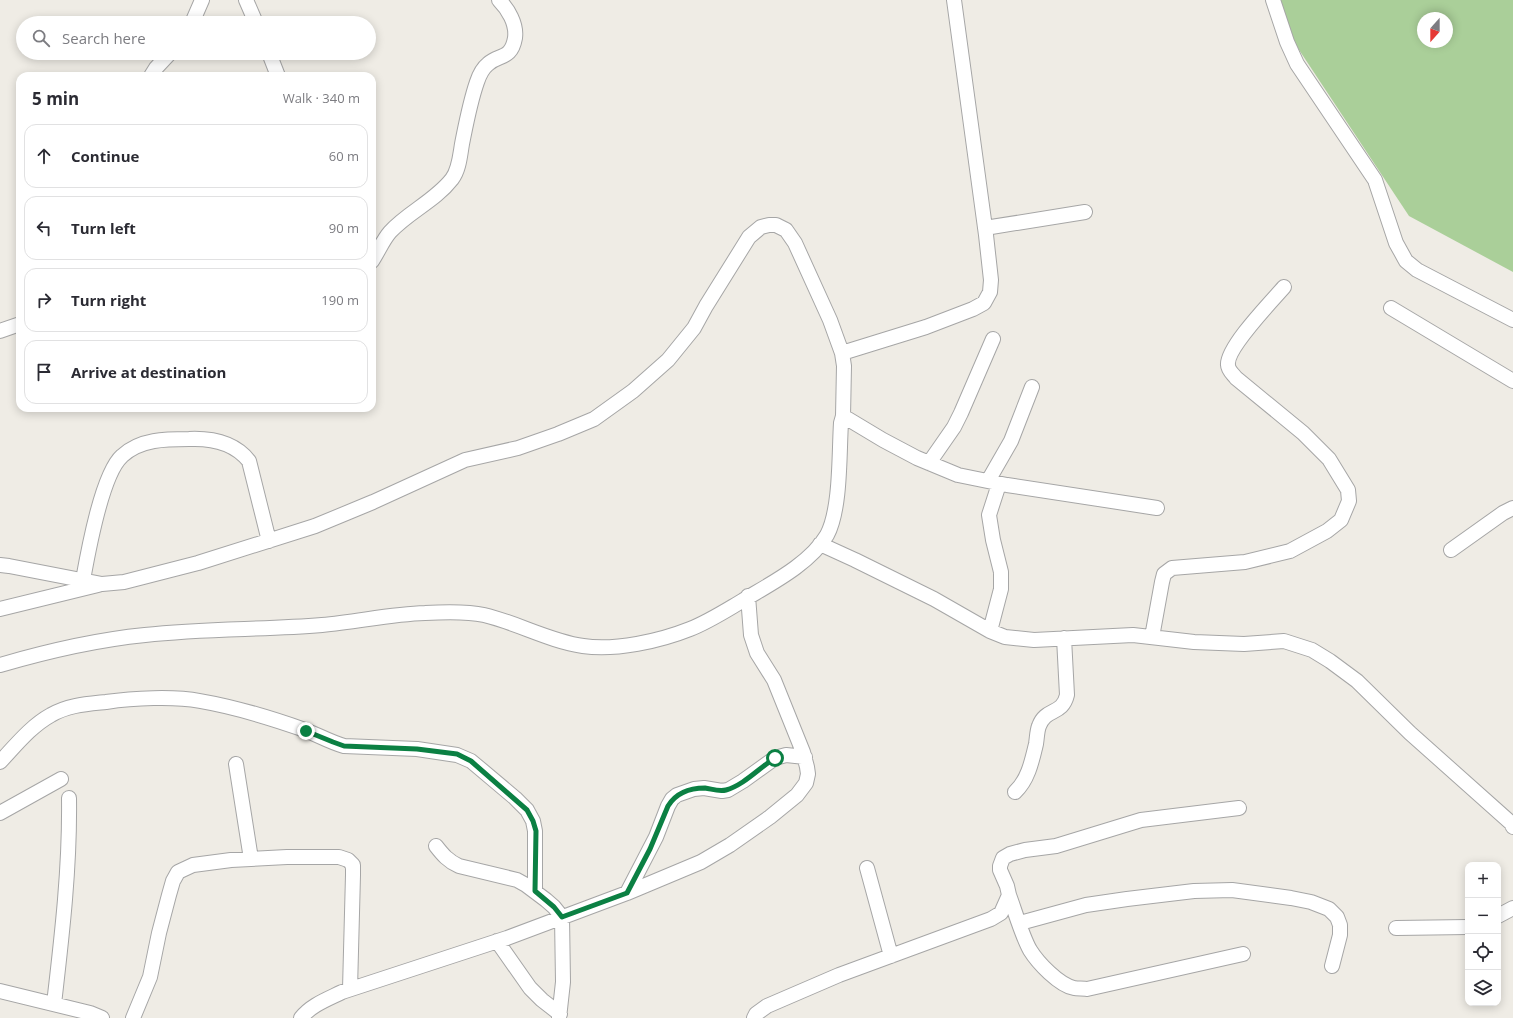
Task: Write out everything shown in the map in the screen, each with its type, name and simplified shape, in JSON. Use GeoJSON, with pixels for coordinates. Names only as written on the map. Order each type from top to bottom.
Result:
{"type":"FeatureCollection","features":[{"type":"Feature","properties":{"kind":"street"},"geometry":{"type":"LineString","coordinates":[[195,16],[202,0]]}},
{"type":"Feature","properties":{"kind":"street"},"geometry":{"type":"LineString","coordinates":[[246,0],[253,16]]}},
{"type":"Feature","properties":{"kind":"street"},"geometry":{"type":"LineString","coordinates":[[376,254],[389,233],[443,190],[454,177],[459,164],[470,106],[477,82],[483,70],[489,63],[508,54],[515,38],[515,29],[511,18],[506,8],[499,0]]}},
{"type":"Feature","properties":{"kind":"street"},"geometry":{"type":"LineString","coordinates":[[842,353],[926,327],[973,309],[984,303],[990,292],[991,280],[985,228],[954,0]]}},
{"type":"Feature","properties":{"kind":"street"},"geometry":{"type":"LineString","coordinates":[[1273,0],[1287,42],[1297,64],[1375,180],[1396,243],[1406,261],[1417,270],[1513,320]]}},
{"type":"Feature","properties":{"kind":"street"},"geometry":{"type":"LineString","coordinates":[[154,72],[163,60]]}},
{"type":"Feature","properties":{"kind":"street"},"geometry":{"type":"LineString","coordinates":[[272,60],[276,72]]}},
{"type":"Feature","properties":{"kind":"street"},"geometry":{"type":"LineString","coordinates":[[985,228],[1085,212]]}},
{"type":"Feature","properties":{"kind":"street"},"geometry":{"type":"LineString","coordinates":[[0,609],[102,584],[124,582],[198,563],[269,541],[315,526],[465,460],[518,448],[594,420],[633,391],[668,360],[694,328],[749,237],[761,227],[776,225],[786,230],[795,243],[830,320],[842,353],[844,366],[844,416],[841,423],[837,498],[832,522],[828,532],[820,544],[785,575],[692,629],[669,636],[614,647],[584,646],[545,636],[483,615],[468,613],[423,613],[323,625],[187,631],[144,635],[80,645],[42,653],[0,665]]}},
{"type":"Feature","properties":{"kind":"street"},"geometry":{"type":"LineString","coordinates":[[1152,637],[1164,574],[1172,568],[1244,562],[1290,551],[1328,531],[1341,520],[1346,510],[1349,501],[1348,490],[1329,459],[1303,433],[1236,378],[1230,371],[1228,364],[1232,351],[1240,339],[1284,287]]}},
{"type":"Feature","properties":{"kind":"street"},"geometry":{"type":"LineString","coordinates":[[1391,308],[1513,381]]}},
{"type":"Feature","properties":{"kind":"street"},"geometry":{"type":"LineString","coordinates":[[0,331],[16,325]]}},
{"type":"Feature","properties":{"kind":"street"},"geometry":{"type":"LineString","coordinates":[[929,463],[957,420],[993,339]]}},
{"type":"Feature","properties":{"kind":"street"},"geometry":{"type":"LineString","coordinates":[[990,631],[1001,589],[1001,572],[989,515],[994,483],[1032,387]]}},
{"type":"Feature","properties":{"kind":"street"},"geometry":{"type":"LineString","coordinates":[[844,416],[883,440],[929,463],[958,475],[994,483],[1157,508]]}},
{"type":"Feature","properties":{"kind":"street"},"geometry":{"type":"LineString","coordinates":[[83,580],[91,538],[108,476],[125,454],[146,443],[160,439],[193,438],[223,442],[233,446],[242,453],[249,462],[269,541]]}},
{"type":"Feature","properties":{"kind":"street"},"geometry":{"type":"LineString","coordinates":[[1451,550],[1503,513],[1513,508]]}},
{"type":"Feature","properties":{"kind":"street"},"geometry":{"type":"LineString","coordinates":[[820,544],[934,599],[990,631],[1005,637],[1018,639],[1064,638],[1117,634],[1194,642],[1244,644],[1284,641],[1312,650],[1357,681],[1410,733],[1492,805],[1511,823],[1513,827]]}},
{"type":"Feature","properties":{"kind":"street"},"geometry":{"type":"LineString","coordinates":[[0,565],[102,584]]}},
{"type":"Feature","properties":{"kind":"street"},"geometry":{"type":"LineString","coordinates":[[301,1018],[319,1003],[342,992],[497,941],[627,893],[701,862],[730,845],[770,817],[797,795],[806,783],[808,774],[805,757],[774,680],[757,653],[751,635],[748,596]]}},
{"type":"Feature","properties":{"kind":"street"},"geometry":{"type":"LineString","coordinates":[[1015,792],[1026,778],[1036,745],[1039,726],[1044,717],[1061,708],[1065,703],[1067,695],[1064,638]]}},
{"type":"Feature","properties":{"kind":"street"},"geometry":{"type":"LineString","coordinates":[[0,762],[30,731],[50,715],[59,710],[70,706],[126,699],[178,699],[199,701],[259,715],[344,746],[417,749],[457,754],[471,761],[527,810],[536,831],[535,891]]}},
{"type":"Feature","properties":{"kind":"street"},"geometry":{"type":"LineString","coordinates":[[627,893],[650,849],[668,806],[672,799],[677,795],[694,789],[704,788],[722,791],[728,790],[775,758],[786,755],[805,757]]}},
{"type":"Feature","properties":{"kind":"street"},"geometry":{"type":"LineString","coordinates":[[236,764],[251,859]]}},
{"type":"Feature","properties":{"kind":"street"},"geometry":{"type":"LineString","coordinates":[[0,813],[61,779]]}},
{"type":"Feature","properties":{"kind":"street"},"geometry":{"type":"LineString","coordinates":[[54,1004],[65,906],[69,828],[68,798]]}},
{"type":"Feature","properties":{"kind":"street"},"geometry":{"type":"LineString","coordinates":[[1239,808],[1141,820],[1056,846],[1025,850],[1010,854],[1003,858],[1000,870],[1030,950],[1041,964],[1057,979],[1074,988],[1087,988],[1243,954]]}},
{"type":"Feature","properties":{"kind":"street"},"geometry":{"type":"LineString","coordinates":[[436,846],[444,857],[455,864],[517,880],[535,891],[554,907],[562,917],[563,982],[560,1016]]}},
{"type":"Feature","properties":{"kind":"street"},"geometry":{"type":"LineString","coordinates":[[133,1018],[150,977],[159,933],[173,881],[178,872],[193,865],[287,857],[339,857],[348,860],[353,865],[350,989]]}},
{"type":"Feature","properties":{"kind":"street"},"geometry":{"type":"LineString","coordinates":[[867,868],[891,956]]}},
{"type":"Feature","properties":{"kind":"street"},"geometry":{"type":"LineString","coordinates":[[1020,923],[1086,906],[1127,899],[1194,891],[1232,890],[1311,902],[1329,909],[1337,917],[1340,925],[1340,935],[1332,966]]}},
{"type":"Feature","properties":{"kind":"street"},"geometry":{"type":"LineString","coordinates":[[754,1018],[756,1014],[767,1006],[839,976],[992,919],[1001,913],[1009,895]]}},
{"type":"Feature","properties":{"kind":"street"},"geometry":{"type":"LineString","coordinates":[[1501,914],[1513,908]]}},
{"type":"Feature","properties":{"kind":"street"},"geometry":{"type":"LineString","coordinates":[[1396,928],[1465,927]]}},
{"type":"Feature","properties":{"kind":"street"},"geometry":{"type":"LineString","coordinates":[[497,941],[530,988],[560,1016]]}},
{"type":"Feature","properties":{"kind":"street"},"geometry":{"type":"LineString","coordinates":[[0,991],[90,1013],[102,1018]]}},
{"type":"Feature","properties":{"kind":"green space"},"geometry":{"type":"Polygon","coordinates":[[[1266,0],[1513,0],[1513,272],[1409,216],[1266,0]]]}},
{"type":"Feature","properties":{"kind":"route"},"geometry":{"type":"LineString","coordinates":[[306,731],[344,746],[417,749],[457,754],[471,761],[527,810],[536,831],[535,891],[554,907],[562,917],[627,893],[656,837],[668,806],[672,799],[677,795],[694,789],[704,788],[722,791],[728,790],[775,758]]}}]}
